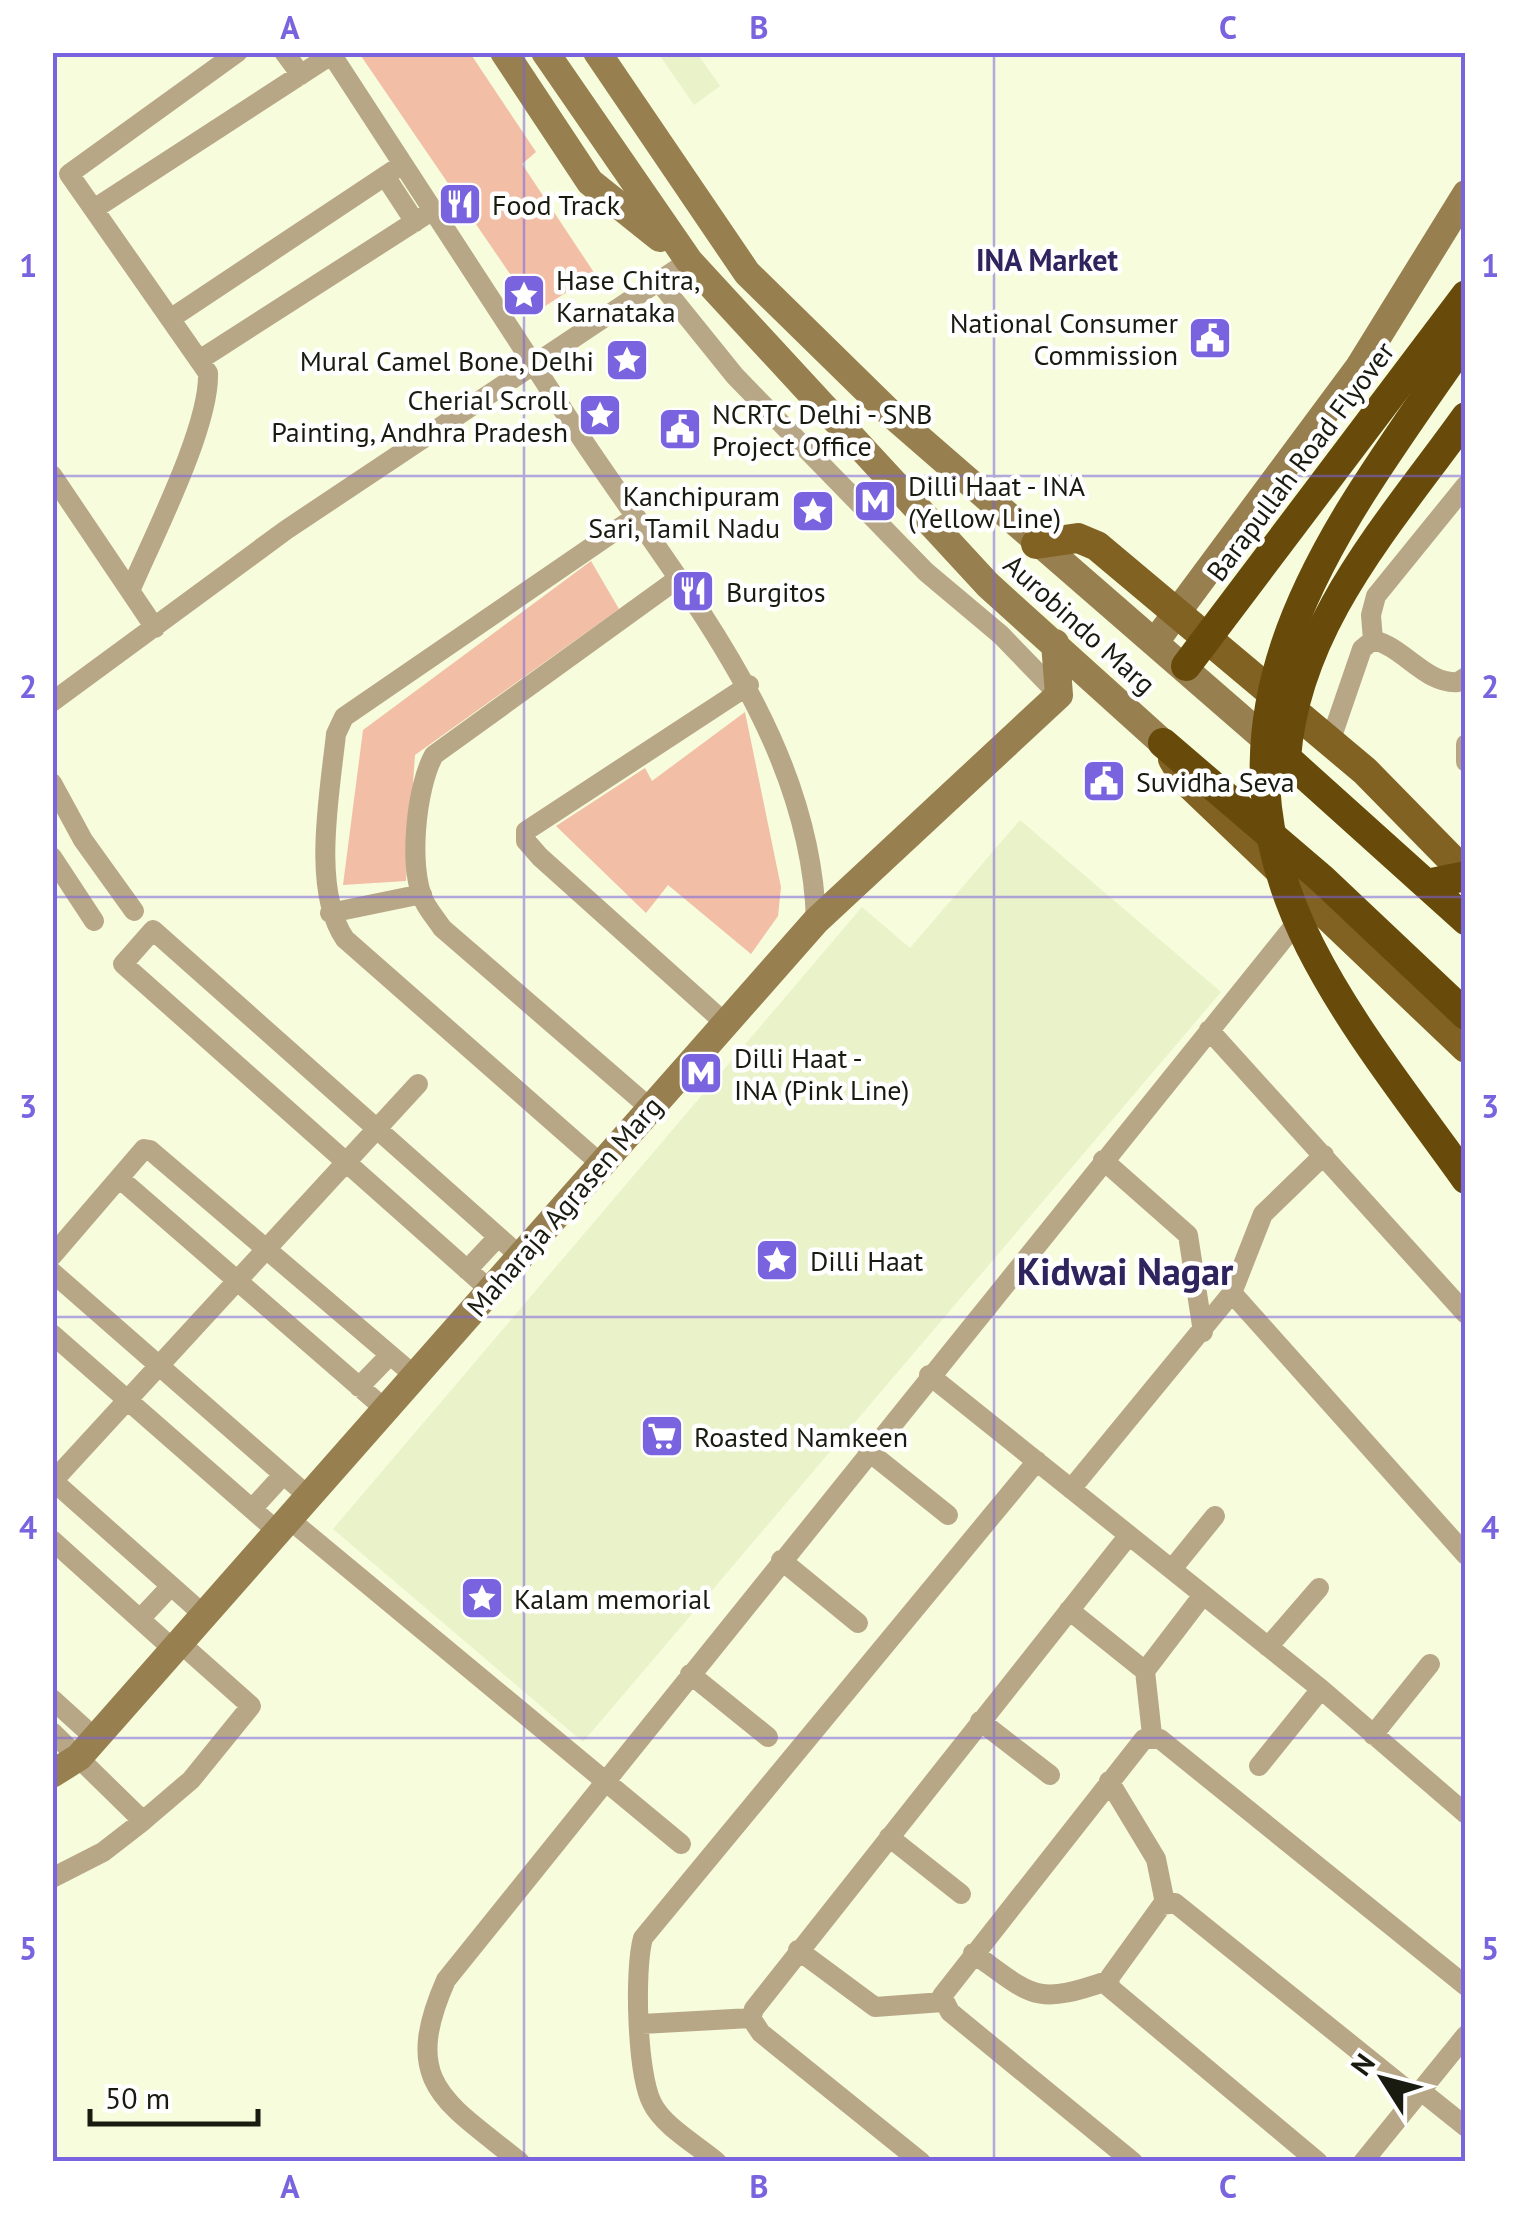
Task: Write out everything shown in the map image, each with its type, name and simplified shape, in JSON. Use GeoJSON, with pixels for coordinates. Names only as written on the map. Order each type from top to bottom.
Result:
{"type":"FeatureCollection","features":[{"type":"Feature","properties":{"kind":"highway","name":"Barapullah Road Flyover"},"geometry":{"type":"LineString","coordinates":[[1186,666],[1466,295]]}},
{"type":"Feature","properties":{"kind":"highway"},"geometry":{"type":"LineString","coordinates":[[1466,339],[1338,527],[1302,595],[1277,664],[1267,720],[1266,770],[1269,823],[1276,854],[1310,944],[1372,1046],[1466,1180]]}},
{"type":"Feature","properties":{"kind":"highway"},"geometry":{"type":"LineString","coordinates":[[1286,758],[1290,710],[1332,605],[1466,416]]}},
{"type":"Feature","properties":{"kind":"highway","name":"Aurobindo Marg"},"geometry":{"type":"LineString","coordinates":[[1162,743],[1322,879],[1466,1015]]}},
{"type":"Feature","properties":{"kind":"highway","name":"Aurobindo Marg"},"geometry":{"type":"LineString","coordinates":[[1286,758],[1466,920]]}},
{"type":"Feature","properties":{"kind":"highway"},"geometry":{"type":"LineString","coordinates":[[1427,884],[1466,875]]}},
{"type":"Feature","properties":{"kind":"main road"},"geometry":{"type":"LineString","coordinates":[[1036,544],[1078,538],[1097,546],[1330,742],[1466,875]]}},
{"type":"Feature","properties":{"kind":"main road"},"geometry":{"type":"LineString","coordinates":[[1162,743],[1186,781],[1466,1048]]}},
{"type":"Feature","properties":{"kind":"street"},"geometry":{"type":"LineString","coordinates":[[130,592],[200,416],[208,385],[201,360],[94,209],[61,171],[238,52]]}},
{"type":"Feature","properties":{"kind":"street"},"geometry":{"type":"LineString","coordinates":[[284,52],[302,75]]}},
{"type":"Feature","properties":{"kind":"street"},"geometry":{"type":"LineString","coordinates":[[52,702],[286,530],[689,262],[590,182],[504,52]]}},
{"type":"Feature","properties":{"kind":"street","name":"Aurobindo Marg"},"geometry":{"type":"LineString","coordinates":[[545,52],[689,262],[988,585],[1162,743]]}},
{"type":"Feature","properties":{"kind":"street","name":"Aurobindo Marg"},"geometry":{"type":"LineString","coordinates":[[596,52],[747,273],[890,414],[1036,544],[1186,666],[1286,758]]}},
{"type":"Feature","properties":{"kind":"street"},"geometry":{"type":"LineString","coordinates":[[94,209],[331,54],[394,170],[424,216],[532,363],[749,685],[805,826],[814,874],[816,922]]}},
{"type":"Feature","properties":{"kind":"street"},"geometry":{"type":"LineString","coordinates":[[170,318],[394,170]]}},
{"type":"Feature","properties":{"kind":"street"},"geometry":{"type":"LineString","coordinates":[[1155,642],[1359,367],[1466,194]]}},
{"type":"Feature","properties":{"kind":"street"},"geometry":{"type":"LineString","coordinates":[[201,360],[424,216]]}},
{"type":"Feature","properties":{"kind":"street"},"geometry":{"type":"LineString","coordinates":[[660,283],[735,376],[926,572],[1001,635],[1059,695]]}},
{"type":"Feature","properties":{"kind":"street"},"geometry":{"type":"LineString","coordinates":[[52,475],[156,628]]}},
{"type":"Feature","properties":{"kind":"street"},"geometry":{"type":"LineString","coordinates":[[1330,742],[1362,649],[1373,640],[1376,596],[1466,485]]}},
{"type":"Feature","properties":{"kind":"street"},"geometry":{"type":"LineString","coordinates":[[602,1164],[345,939],[330,913],[326,884],[331,783],[336,734],[344,717],[634,518]]}},
{"type":"Feature","properties":{"kind":"street"},"geometry":{"type":"LineString","coordinates":[[650,1108],[442,928],[422,894],[416,865],[422,776],[434,755],[676,580]]}},
{"type":"Feature","properties":{"kind":"street"},"geometry":{"type":"LineString","coordinates":[[1373,640],[1386,643],[1440,680],[1458,682],[1466,677]]}},
{"type":"Feature","properties":{"kind":"street"},"geometry":{"type":"LineString","coordinates":[[1055,643],[1059,695]]}},
{"type":"Feature","properties":{"kind":"street"},"geometry":{"type":"LineString","coordinates":[[726,1023],[540,856],[526,841],[526,831],[749,685]]}},
{"type":"Feature","properties":{"kind":"street","name":"Maharaja Agrasen Marg"},"geometry":{"type":"LineString","coordinates":[[52,1774],[87,1747],[816,922],[1059,695]]}},
{"type":"Feature","properties":{"kind":"street"},"geometry":{"type":"LineString","coordinates":[[1466,744],[1462,753],[1466,762]]}},
{"type":"Feature","properties":{"kind":"street"},"geometry":{"type":"LineString","coordinates":[[52,784],[108,879],[134,911]]}},
{"type":"Feature","properties":{"kind":"street"},"geometry":{"type":"LineString","coordinates":[[52,858],[94,922]]}},
{"type":"Feature","properties":{"kind":"street"},"geometry":{"type":"LineString","coordinates":[[330,913],[422,894]]}},
{"type":"Feature","properties":{"kind":"street"},"geometry":{"type":"LineString","coordinates":[[520,2162],[443,2099],[428,2072],[430,2016],[446,1980],[929,1374],[1313,903]]}},
{"type":"Feature","properties":{"kind":"street"},"geometry":{"type":"LineString","coordinates":[[490,1290],[123,964],[137,948],[154,930],[520,1256]]}},
{"type":"Feature","properties":{"kind":"street"},"geometry":{"type":"LineString","coordinates":[[1209,1030],[1466,1314]]}},
{"type":"Feature","properties":{"kind":"street"},"geometry":{"type":"LineString","coordinates":[[204,1614],[53,1481],[418,1084]]}},
{"type":"Feature","properties":{"kind":"street"},"geometry":{"type":"LineString","coordinates":[[52,1256],[144,1149],[150,1150],[414,1376]]}},
{"type":"Feature","properties":{"kind":"street"},"geometry":{"type":"LineString","coordinates":[[1071,1489],[1232,1294],[1263,1214],[1324,1155]]}},
{"type":"Feature","properties":{"kind":"street"},"geometry":{"type":"LineString","coordinates":[[1104,1160],[1188,1235],[1203,1332]]}},
{"type":"Feature","properties":{"kind":"street"},"geometry":{"type":"LineString","coordinates":[[120,1178],[237,1284],[385,1409]]}},
{"type":"Feature","properties":{"kind":"street"},"geometry":{"type":"LineString","coordinates":[[467,1270],[498,1237]]}},
{"type":"Feature","properties":{"kind":"street"},"geometry":{"type":"LineString","coordinates":[[52,1272],[308,1496]]}},
{"type":"Feature","properties":{"kind":"street"},"geometry":{"type":"LineString","coordinates":[[1232,1294],[1466,1554]]}},
{"type":"Feature","properties":{"kind":"street"},"geometry":{"type":"LineString","coordinates":[[52,1334],[252,1509],[283,1525],[681,1844]]}},
{"type":"Feature","properties":{"kind":"street"},"geometry":{"type":"LineString","coordinates":[[359,1387],[390,1354]]}},
{"type":"Feature","properties":{"kind":"street"},"geometry":{"type":"LineString","coordinates":[[929,1374],[1321,1689],[1466,1814]]}},
{"type":"Feature","properties":{"kind":"street"},"geometry":{"type":"LineString","coordinates":[[868,1450],[948,1515]]}},
{"type":"Feature","properties":{"kind":"street"},"geometry":{"type":"LineString","coordinates":[[716,2162],[652,2106],[646,2082],[642,2024],[639,1953],[644,1938],[1037,1461]]}},
{"type":"Feature","properties":{"kind":"street"},"geometry":{"type":"LineString","coordinates":[[252,1509],[283,1474]]}},
{"type":"Feature","properties":{"kind":"street"},"geometry":{"type":"LineString","coordinates":[[1172,1569],[1215,1516]]}},
{"type":"Feature","properties":{"kind":"street"},"geometry":{"type":"LineString","coordinates":[[751,2018],[759,2000],[798,1950],[1128,1535]]}},
{"type":"Feature","properties":{"kind":"street"},"geometry":{"type":"LineString","coordinates":[[52,1540],[140,1619],[251,1706],[191,1780],[104,1852],[52,1878]]}},
{"type":"Feature","properties":{"kind":"street"},"geometry":{"type":"LineString","coordinates":[[781,1560],[858,1623]]}},
{"type":"Feature","properties":{"kind":"street"},"geometry":{"type":"LineString","coordinates":[[140,1619],[171,1586]]}},
{"type":"Feature","properties":{"kind":"street"},"geometry":{"type":"LineString","coordinates":[[1268,1647],[1319,1588]]}},
{"type":"Feature","properties":{"kind":"street"},"geometry":{"type":"LineString","coordinates":[[1204,1595],[1145,1671],[1152,1735],[1466,1986]]}},
{"type":"Feature","properties":{"kind":"street"},"geometry":{"type":"LineString","coordinates":[[1068,1610],[1145,1671]]}},
{"type":"Feature","properties":{"kind":"street"},"geometry":{"type":"LineString","coordinates":[[1374,1734],[1430,1664]]}},
{"type":"Feature","properties":{"kind":"street"},"geometry":{"type":"LineString","coordinates":[[690,1674],[768,1738]]}},
{"type":"Feature","properties":{"kind":"street"},"geometry":{"type":"LineString","coordinates":[[1259,1766],[1321,1689]]}},
{"type":"Feature","properties":{"kind":"street"},"geometry":{"type":"LineString","coordinates":[[52,1699],[142,1821]]}},
{"type":"Feature","properties":{"kind":"street"},"geometry":{"type":"LineString","coordinates":[[980,1722],[1050,1776]]}},
{"type":"Feature","properties":{"kind":"street"},"geometry":{"type":"LineString","coordinates":[[52,1732],[87,1747]]}},
{"type":"Feature","properties":{"kind":"street"},"geometry":{"type":"LineString","coordinates":[[943,2002],[946,1986],[1144,1738],[1152,1735]]}},
{"type":"Feature","properties":{"kind":"street"},"geometry":{"type":"LineString","coordinates":[[973,1953],[1038,1996],[1065,1996],[1108,1981],[1165,1904],[1156,1859],[1110,1781]]}},
{"type":"Feature","properties":{"kind":"street"},"geometry":{"type":"LineString","coordinates":[[888,1836],[961,1894]]}},
{"type":"Feature","properties":{"kind":"street"},"geometry":{"type":"LineString","coordinates":[[1165,1904],[1175,1904],[1466,2128]]}},
{"type":"Feature","properties":{"kind":"street"},"geometry":{"type":"LineString","coordinates":[[798,1950],[875,2007],[943,2002],[1133,2162]]}},
{"type":"Feature","properties":{"kind":"street"},"geometry":{"type":"LineString","coordinates":[[1108,1981],[1113,1992],[1318,2162]]}},
{"type":"Feature","properties":{"kind":"street"},"geometry":{"type":"LineString","coordinates":[[642,2024],[751,2018]]}},
{"type":"Feature","properties":{"kind":"street"},"geometry":{"type":"LineString","coordinates":[[751,2018],[761,2033],[921,2162]]}},
{"type":"Feature","properties":{"kind":"street"},"geometry":{"type":"LineString","coordinates":[[1363,2162],[1466,2035]]}},
{"type":"Feature","properties":{"kind":"shaded area"},"geometry":{"type":"Polygon","coordinates":[[[359,53],[470,53],[536,152],[522,164],[595,274],[536,312],[359,53]]]}},
{"type":"Feature","properties":{"kind":"shaded area"},"geometry":{"type":"Polygon","coordinates":[[[658,53],[697,53],[720,86],[694,105],[658,53]]]}},
{"type":"Feature","properties":{"kind":"shaded area"},"geometry":{"type":"Polygon","coordinates":[[[591,561],[619,609],[415,755],[406,881],[343,885],[363,730],[591,561]]]}},
{"type":"Feature","properties":{"kind":"shaded area"},"geometry":{"type":"Polygon","coordinates":[[[745,712],[781,887],[778,916],[751,954],[668,885],[646,913],[556,826],[645,768],[652,781],[745,712]]]}},
{"type":"Feature","properties":{"kind":"shaded area","name":"Dilli Haat"},"geometry":{"type":"Polygon","coordinates":[[[1020,820],[1221,992],[583,1742],[333,1529],[862,907],[910,948],[1020,820]]]}},
{"type":"Feature","properties":{"kind":"place","name":"Food Track"},"geometry":{"type":"Point","coordinates":[460,204]}},
{"type":"Feature","properties":{"kind":"place","name":"Hase Chitra, Karnataka"},"geometry":{"type":"Point","coordinates":[524,295]}},
{"type":"Feature","properties":{"kind":"place","name":"National Consumer Commission"},"geometry":{"type":"Point","coordinates":[1210,338]}},
{"type":"Feature","properties":{"kind":"place","name":"Mural Camel Bone, Delhi"},"geometry":{"type":"Point","coordinates":[627,360]}},
{"type":"Feature","properties":{"kind":"place","name":"Cherial Scroll Painting, Andhra Pradesh"},"geometry":{"type":"Point","coordinates":[600,415]}},
{"type":"Feature","properties":{"kind":"place","name":"NCRTC Delhi - SNB Project Office"},"geometry":{"type":"Point","coordinates":[680,429]}},
{"type":"Feature","properties":{"kind":"place","name":"Dilli Haat - INA (Yellow Line)"},"geometry":{"type":"Point","coordinates":[875,501]}},
{"type":"Feature","properties":{"kind":"place","name":"Kanchipuram Sari, Tamil Nadu"},"geometry":{"type":"Point","coordinates":[813,511]}},
{"type":"Feature","properties":{"kind":"place","name":"Burgitos"},"geometry":{"type":"Point","coordinates":[693,591]}},
{"type":"Feature","properties":{"kind":"place","name":"Suvidha Seva"},"geometry":{"type":"Point","coordinates":[1104,781]}},
{"type":"Feature","properties":{"kind":"place","name":"Dilli Haat - INA (Pink Line)"},"geometry":{"type":"Point","coordinates":[701,1073]}},
{"type":"Feature","properties":{"kind":"place","name":"Dilli Haat"},"geometry":{"type":"Point","coordinates":[777,1260]}},
{"type":"Feature","properties":{"kind":"place","name":"Roasted Namkeen"},"geometry":{"type":"Point","coordinates":[662,1436]}},
{"type":"Feature","properties":{"kind":"place","name":"Kalam memorial"},"geometry":{"type":"Point","coordinates":[482,1598]}},
{"type":"Feature","properties":{"kind":"district","name":"INA Market"},"geometry":{"type":"Point","coordinates":[1047,259]}},
{"type":"Feature","properties":{"kind":"district","name":"Kidwai Nagar"},"geometry":{"type":"Point","coordinates":[1125,1270]}}]}
